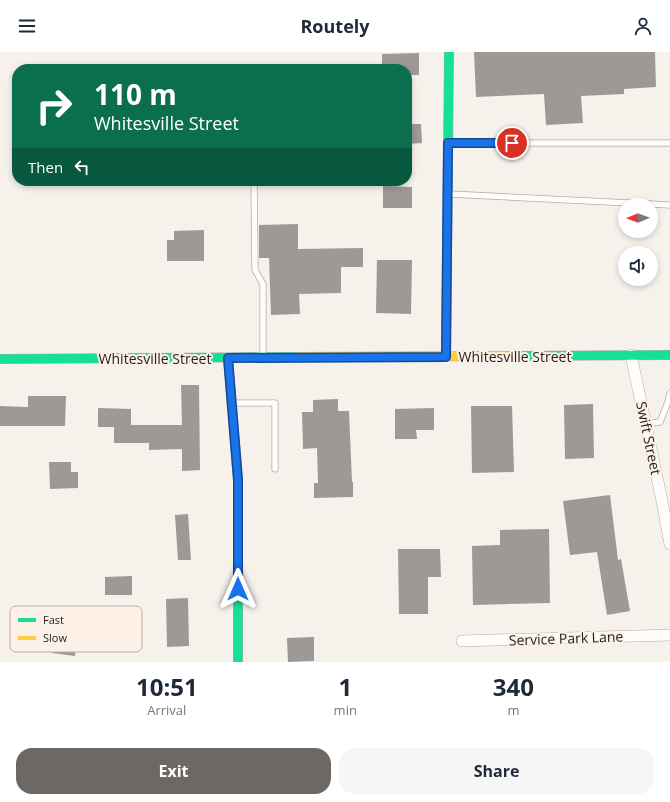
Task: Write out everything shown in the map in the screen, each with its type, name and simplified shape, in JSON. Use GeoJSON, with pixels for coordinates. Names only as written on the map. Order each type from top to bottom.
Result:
{"type":"FeatureCollection","features":[{"type":"Feature","properties":{"kind":"main road"},"geometry":{"type":"LineString","coordinates":[[446,357],[449,52]]}},
{"type":"Feature","properties":{"kind":"main road","name":"Whitesville Street"},"geometry":{"type":"LineString","coordinates":[[0,359],[670,355]]}},
{"type":"Feature","properties":{"kind":"main road"},"geometry":{"type":"LineString","coordinates":[[228,358],[238,480],[238,662]]}},
{"type":"Feature","properties":{"kind":"street","name":"Swift Street"},"geometry":{"type":"LineString","coordinates":[[631,356],[670,544]]}},
{"type":"Feature","properties":{"kind":"street","name":"Service Park Lane"},"geometry":{"type":"LineString","coordinates":[[462,641],[670,635]]}},
{"type":"Feature","properties":{"kind":"lane"},"geometry":{"type":"LineString","coordinates":[[448,143],[670,143]]}},
{"type":"Feature","properties":{"kind":"lane"},"geometry":{"type":"LineString","coordinates":[[254,186],[254,270],[263,284],[262,358]]}},
{"type":"Feature","properties":{"kind":"lane"},"geometry":{"type":"LineString","coordinates":[[448,194],[670,205]]}},
{"type":"Feature","properties":{"kind":"lane"},"geometry":{"type":"LineString","coordinates":[[646,424],[660,422],[670,393]]}},
{"type":"Feature","properties":{"kind":"lane"},"geometry":{"type":"LineString","coordinates":[[232,404],[275,403],[275,469]]}},
{"type":"Feature","properties":{"kind":"building"},"geometry":{"type":"Polygon","coordinates":[[[474,52],[655,52],[656,87],[624,89],[624,94],[581,96],[583,123],[546,125],[544,94],[476,97],[474,52]]]}},
{"type":"Feature","properties":{"kind":"building"},"geometry":{"type":"Polygon","coordinates":[[[419,53],[419,75],[412,75],[412,64],[382,64],[382,54],[419,53]]]}},
{"type":"Feature","properties":{"kind":"building"},"geometry":{"type":"Polygon","coordinates":[[[412,124],[421,124],[422,143],[412,144],[412,124]]]}},
{"type":"Feature","properties":{"kind":"building"},"geometry":{"type":"Polygon","coordinates":[[[383,186],[412,187],[412,208],[383,208],[383,186]]]}},
{"type":"Feature","properties":{"kind":"building"},"geometry":{"type":"Polygon","coordinates":[[[298,224],[298,249],[363,248],[363,267],[341,267],[341,293],[299,294],[300,314],[271,315],[269,258],[259,258],[259,225],[298,224]]]}},
{"type":"Feature","properties":{"kind":"building"},"geometry":{"type":"Polygon","coordinates":[[[204,230],[204,261],[167,261],[167,240],[174,240],[174,231],[204,230]]]}},
{"type":"Feature","properties":{"kind":"building"},"geometry":{"type":"Polygon","coordinates":[[[377,260],[412,260],[411,314],[376,313],[377,260]]]}},
{"type":"Feature","properties":{"kind":"building"},"geometry":{"type":"Polygon","coordinates":[[[181,385],[199,385],[200,470],[182,471],[182,449],[149,450],[149,443],[114,443],[114,427],[98,427],[98,408],[131,409],[131,425],[182,425],[181,385]]]}},
{"type":"Feature","properties":{"kind":"building"},"geometry":{"type":"Polygon","coordinates":[[[28,396],[66,396],[65,426],[0,426],[0,406],[28,407],[28,396]]]}},
{"type":"Feature","properties":{"kind":"building"},"geometry":{"type":"Polygon","coordinates":[[[338,399],[338,411],[349,411],[353,497],[314,498],[314,483],[318,483],[317,448],[303,449],[302,412],[313,412],[313,400],[338,399]]]}},
{"type":"Feature","properties":{"kind":"building"},"geometry":{"type":"Polygon","coordinates":[[[593,404],[594,458],[565,459],[564,405],[593,404]]]}},
{"type":"Feature","properties":{"kind":"building"},"geometry":{"type":"Polygon","coordinates":[[[471,406],[512,406],[514,472],[472,473],[471,406]]]}},
{"type":"Feature","properties":{"kind":"building"},"geometry":{"type":"Polygon","coordinates":[[[434,408],[434,430],[416,430],[417,439],[395,439],[395,409],[434,408]]]}},
{"type":"Feature","properties":{"kind":"building"},"geometry":{"type":"Polygon","coordinates":[[[49,462],[71,462],[71,472],[78,472],[78,488],[50,489],[49,462]]]}},
{"type":"Feature","properties":{"kind":"building"},"geometry":{"type":"Polygon","coordinates":[[[610,495],[618,560],[621,559],[630,611],[607,615],[597,552],[570,555],[563,501],[610,495]]]}},
{"type":"Feature","properties":{"kind":"building"},"geometry":{"type":"Polygon","coordinates":[[[188,514],[191,560],[178,560],[175,515],[188,514]]]}},
{"type":"Feature","properties":{"kind":"building"},"geometry":{"type":"Polygon","coordinates":[[[549,529],[550,603],[473,605],[472,546],[500,545],[500,530],[549,529]]]}},
{"type":"Feature","properties":{"kind":"building"},"geometry":{"type":"Polygon","coordinates":[[[398,549],[440,549],[441,577],[428,577],[428,614],[399,614],[398,549]]]}},
{"type":"Feature","properties":{"kind":"building"},"geometry":{"type":"Polygon","coordinates":[[[132,576],[132,595],[105,595],[105,577],[132,576]]]}},
{"type":"Feature","properties":{"kind":"building"},"geometry":{"type":"Polygon","coordinates":[[[188,598],[189,646],[167,647],[166,599],[188,598]]]}},
{"type":"Feature","properties":{"kind":"building"},"geometry":{"type":"Polygon","coordinates":[[[314,637],[314,661],[288,662],[287,638],[314,637]]]}},
{"type":"Feature","properties":{"kind":"building"},"geometry":{"type":"Polygon","coordinates":[[[52,652],[76,652],[75,656],[52,652]]]}},
{"type":"Feature","properties":{"kind":"traffic: fast"},"geometry":{"type":"LineString","coordinates":[[446,357],[449,52]]}},
{"type":"Feature","properties":{"kind":"traffic: fast"},"geometry":{"type":"LineString","coordinates":[[506,356],[670,355]]}},
{"type":"Feature","properties":{"kind":"traffic: fast"},"geometry":{"type":"LineString","coordinates":[[0,359],[295,357]]}},
{"type":"Feature","properties":{"kind":"traffic: fast"},"geometry":{"type":"LineString","coordinates":[[228,358],[238,480],[238,662]]}},
{"type":"Feature","properties":{"kind":"traffic: slow"},"geometry":{"type":"LineString","coordinates":[[295,357],[506,356]]}},
{"type":"Feature","properties":{"kind":"route"},"geometry":{"type":"LineString","coordinates":[[238,589],[238,480],[228,358],[446,357],[448,143],[512,143]]}}]}
